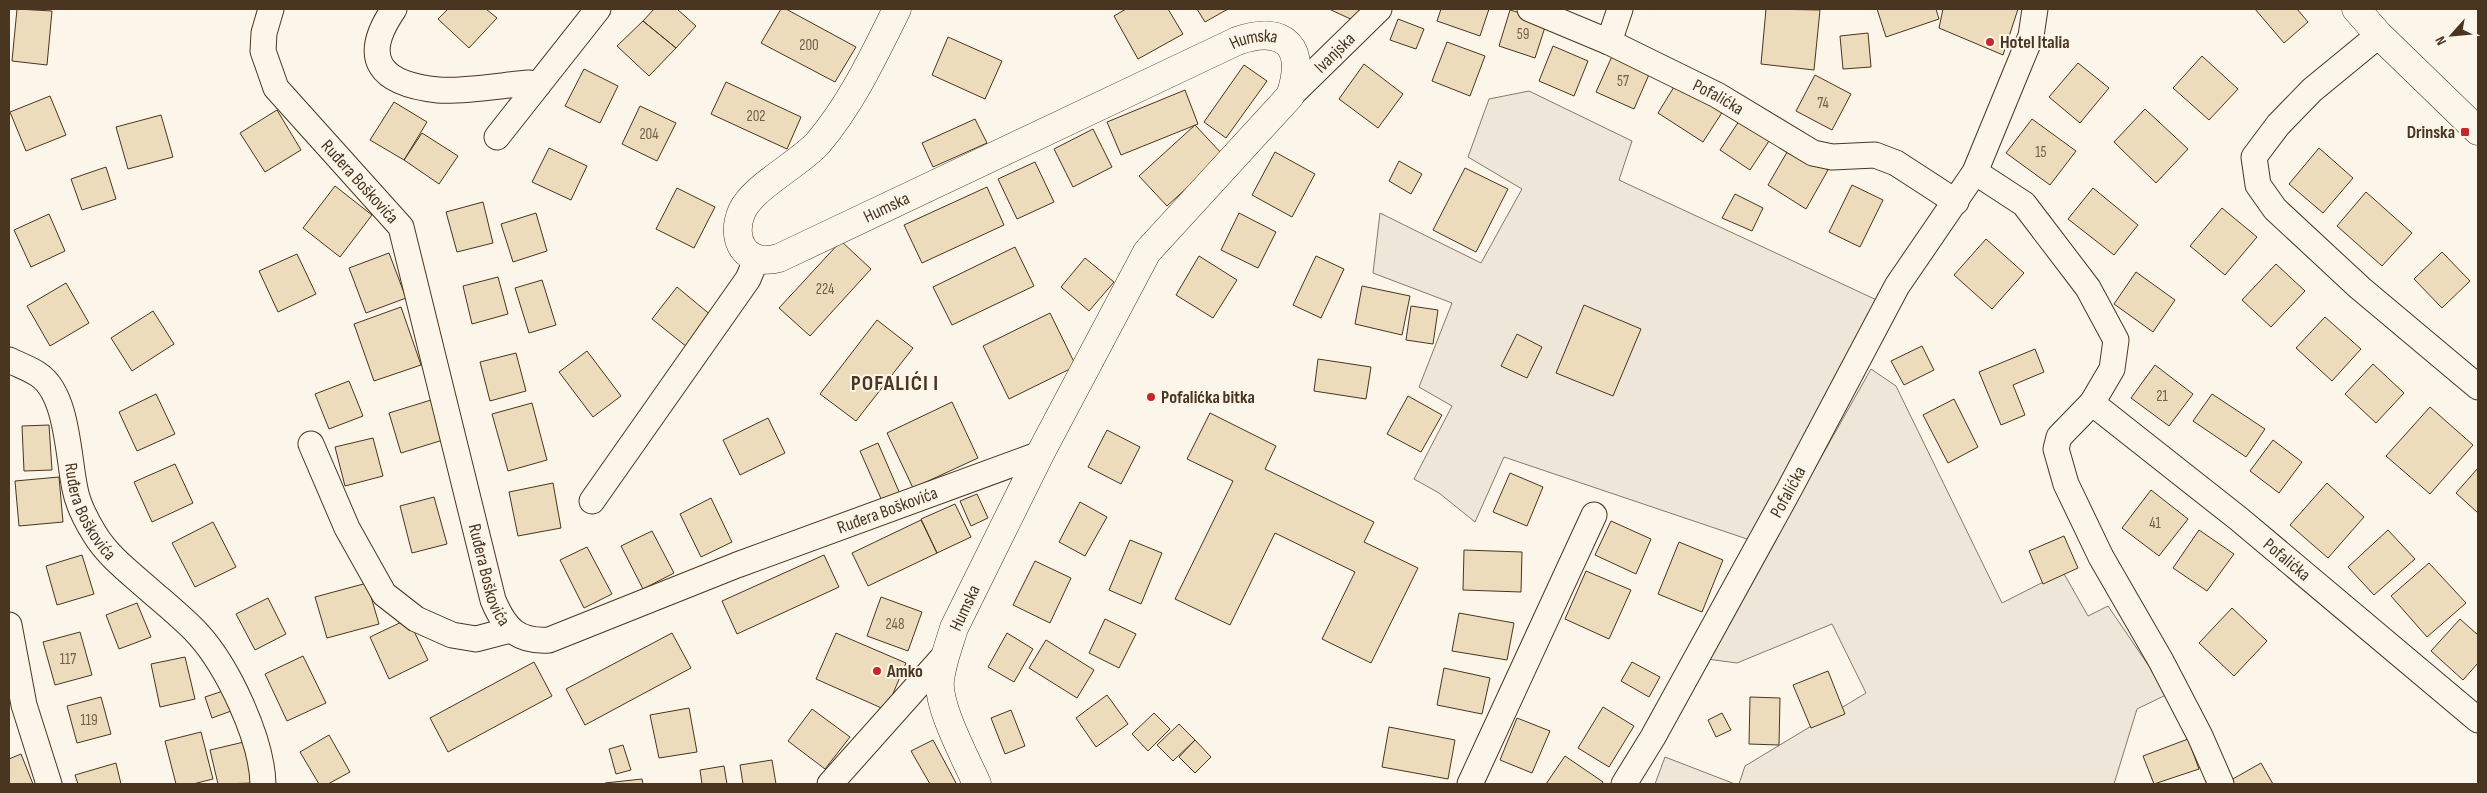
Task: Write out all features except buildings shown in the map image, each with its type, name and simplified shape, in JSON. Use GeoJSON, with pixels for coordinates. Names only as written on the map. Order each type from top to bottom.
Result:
{"type":"FeatureCollection","features":[{"type":"Feature","properties":{"kind":"street","name":"Ruđera Boškovića"},"geometry":{"type":"LineString","coordinates":[[271,9],[264,33],[263,51],[276,88],[401,227],[493,600],[499,615],[510,630],[522,637],[535,641],[550,640],[737,565],[1040,454]]}},
{"type":"Feature","properties":{"kind":"street"},"geometry":{"type":"LineString","coordinates":[[394,9],[382,27],[376,44],[376,55],[382,67],[395,78],[413,85],[440,90],[529,83],[538,85]]}},
{"type":"Feature","properties":{"kind":"street"},"geometry":{"type":"LineString","coordinates":[[497,137],[598,9]]}},
{"type":"Feature","properties":{"kind":"street"},"geometry":{"type":"LineString","coordinates":[[592,502],[748,279],[756,260],[742,246],[738,236],[738,221],[743,208],[752,198],[816,145],[841,114],[897,9]]}},
{"type":"Feature","properties":{"kind":"street","name":"Ivanjska"},"geometry":{"type":"LineString","coordinates":[[1290,96],[1379,9]]}},
{"type":"Feature","properties":{"kind":"street","name":"Pofalićka"},"geometry":{"type":"LineString","coordinates":[[1530,9],[1609,42],[1717,95],[1813,153],[1832,157],[1875,155],[1896,163],[1956,202]]}},
{"type":"Feature","properties":{"kind":"street"},"geometry":{"type":"LineString","coordinates":[[1609,42],[1620,9]]}},
{"type":"Feature","properties":{"kind":"street","name":"Pofalićka"},"geometry":{"type":"LineString","coordinates":[[1624,784],[1653,737],[1790,488],[1897,286],[1975,172],[2031,36],[2035,9]]}},
{"type":"Feature","properties":{"kind":"street"},"geometry":{"type":"LineString","coordinates":[[2356,9],[2379,35],[2478,131]]}},
{"type":"Feature","properties":{"kind":"street","name":"Humska"},"geometry":{"type":"LineString","coordinates":[[756,260],[768,261],[779,258],[1252,36],[1268,34],[1282,39],[1292,48],[1297,62],[1296,78],[1290,96],[1146,252],[1040,454],[954,628],[945,655],[940,682],[942,698],[950,722],[977,784]]}},
{"type":"Feature","properties":{"kind":"street"},"geometry":{"type":"LineString","coordinates":[[2379,35],[2312,90],[2278,125],[2254,157],[2258,185],[2275,209],[2360,288],[2478,387]]}},
{"type":"Feature","properties":{"kind":"street"},"geometry":{"type":"LineString","coordinates":[[1975,172],[2024,204],[2088,288],[2116,340],[2112,369],[2092,403],[2059,437],[2056,448],[2066,484],[2101,557],[2183,702],[2218,772],[2221,784]]}},
{"type":"Feature","properties":{"kind":"street","name":"Ruđera Boškovića"},"geometry":{"type":"LineString","coordinates":[[9,360],[40,375],[51,388],[58,402],[75,490],[82,511],[95,536],[111,554],[198,634],[216,658],[229,681],[258,747],[264,784]]}},
{"type":"Feature","properties":{"kind":"street","name":"Pofalićka"},"geometry":{"type":"LineString","coordinates":[[2092,403],[2239,518],[2478,720]]}},
{"type":"Feature","properties":{"kind":"street"},"geometry":{"type":"LineString","coordinates":[[311,444],[347,528],[384,594],[416,619],[452,635],[476,639],[510,630]]}},
{"type":"Feature","properties":{"kind":"street"},"geometry":{"type":"LineString","coordinates":[[1470,784],[1594,515]]}},
{"type":"Feature","properties":{"kind":"street"},"geometry":{"type":"LineString","coordinates":[[9,625],[24,705],[49,784]]}},
{"type":"Feature","properties":{"kind":"street"},"geometry":{"type":"LineString","coordinates":[[830,784],[945,655]]}},
{"type":"Feature","properties":{"kind":"shaded area"},"geometry":{"type":"Polygon","coordinates":[[[1529,91],[1632,141],[1619,180],[1881,302],[1750,540],[1504,457],[1475,522],[1439,493],[1414,479],[1452,406],[1419,387],[1452,303],[1373,273],[1380,213],[1481,263],[1522,189],[1468,157],[1489,99],[1529,91]]]}},
{"type":"Feature","properties":{"kind":"shaded area"},"geometry":{"type":"Polygon","coordinates":[[[1871,369],[1896,386],[2002,603],[2063,572],[2088,616],[2108,606],[2168,694],[2137,709],[2114,784],[1739,784],[1745,766],[1866,693],[1832,624],[1737,663],[1707,659],[1871,369]]]}},
{"type":"Feature","properties":{"kind":"shaded area"},"geometry":{"type":"Polygon","coordinates":[[[1665,757],[1735,784],[1655,784],[1665,757]]]}},
{"type":"Feature","properties":{"kind":"place","name":"Hotel Italia"},"geometry":{"type":"Point","coordinates":[1990,42]}},
{"type":"Feature","properties":{"kind":"place","name":"Drinska"},"geometry":{"type":"Point","coordinates":[2465,132]}},
{"type":"Feature","properties":{"kind":"place","name":"Pofalićka bitka"},"geometry":{"type":"Point","coordinates":[1151,397]}},
{"type":"Feature","properties":{"kind":"place","name":"Amko"},"geometry":{"type":"Point","coordinates":[877,671]}},
{"type":"Feature","properties":{"kind":"district","name":"POFALIĆI I"},"geometry":{"type":"Point","coordinates":[895,383]}}]}
